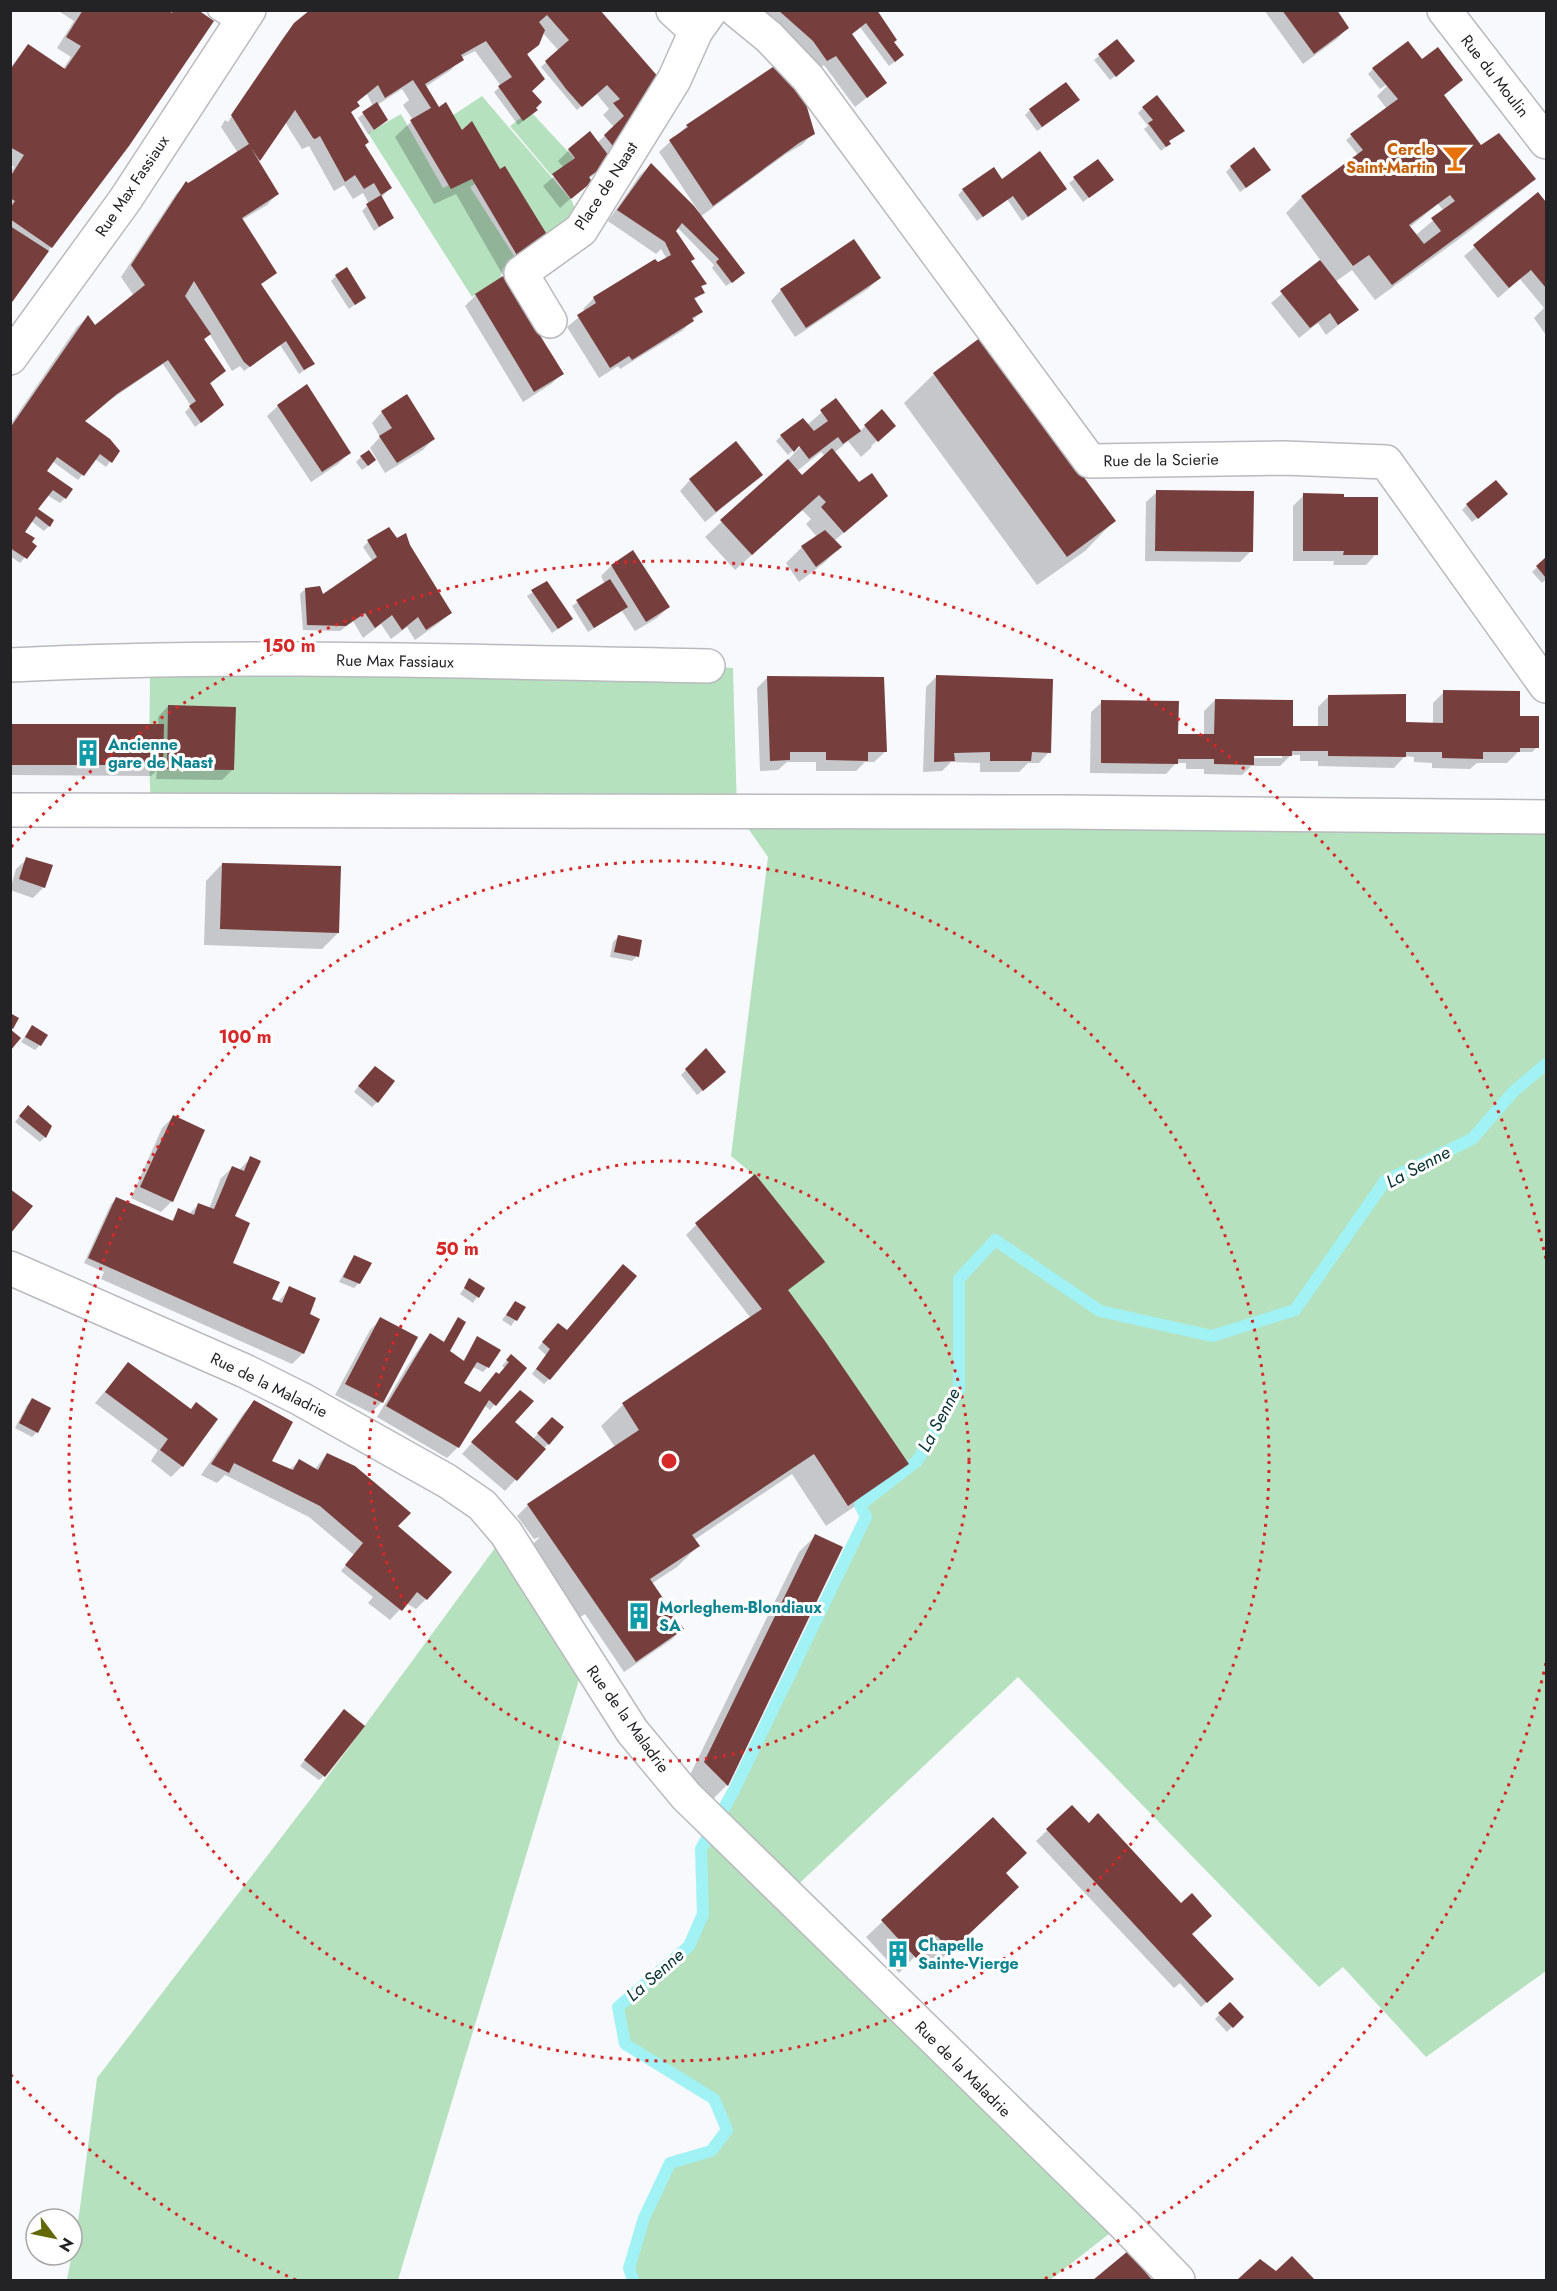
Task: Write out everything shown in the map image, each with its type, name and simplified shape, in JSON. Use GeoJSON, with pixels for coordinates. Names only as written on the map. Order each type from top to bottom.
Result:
{"type":"FeatureCollection","features":[{"type":"Feature","properties":{"kind":"street","name":"Rue de la Scierie"},"geometry":{"type":"LineString","coordinates":[[736,10],[769,37],[808,78],[1090,461],[1284,458],[1386,462],[1546,686]]}},
{"type":"Feature","properties":{"kind":"street","name":"Rue du Moulin"},"geometry":{"type":"LineString","coordinates":[[1444,10],[1546,141]]}},
{"type":"Feature","properties":{"kind":"street","name":"Rue Max Fassiaux"},"geometry":{"type":"LineString","coordinates":[[10,358],[124,200],[235,15]]}},
{"type":"Feature","properties":{"kind":"street","name":"Place de Naast"},"geometry":{"type":"LineString","coordinates":[[550,321],[521,273],[581,230],[674,80],[693,17]]}},
{"type":"Feature","properties":{"kind":"street","name":"Rue Max Fassiaux"},"geometry":{"type":"LineString","coordinates":[[10,665],[233,658],[708,666]]}},
{"type":"Feature","properties":{"kind":"street"},"geometry":{"type":"LineString","coordinates":[[10,810],[1063,812],[1546,816]]}},
{"type":"Feature","properties":{"kind":"street","name":"Rue de la Maladrie"},"geometry":{"type":"LineString","coordinates":[[10,1268],[245,1371],[301,1399],[405,1456],[482,1505],[506,1533],[632,1731],[686,1796],[1123,2223],[1178,2280]]}},
{"type":"Feature","properties":{"kind":"green space"},"geometry":{"type":"Polygon","coordinates":[[[482,96],[572,201],[578,218],[546,240],[501,168],[470,187],[516,259],[503,268],[500,280],[472,297],[368,133],[401,114],[443,188],[464,177],[435,127],[482,96]]]}},
{"type":"Feature","properties":{"kind":"green space"},"geometry":{"type":"Polygon","coordinates":[[[530,111],[574,158],[552,176],[510,126],[530,111]]]}},
{"type":"Feature","properties":{"kind":"green space"},"geometry":{"type":"Polygon","coordinates":[[[708,666],[733,668],[737,811],[1546,815],[1546,1971],[1426,2057],[1343,1967],[1319,1987],[1018,1677],[787,1895],[1123,2223],[1050,2280],[633,2280],[629,2268],[644,2218],[670,2163],[711,2151],[727,2130],[714,2099],[625,2044],[618,2007],[689,1946],[703,1914],[701,1849],[734,1790],[866,1517],[860,1505],[905,1471],[782,1293],[817,1257],[749,1171],[731,1156],[768,857],[736,811],[151,809],[150,673],[708,666]]]}},
{"type":"Feature","properties":{"kind":"green space"},"geometry":{"type":"Polygon","coordinates":[[[506,1533],[585,1660],[398,2280],[67,2280],[69,2267],[84,2267],[84,2207],[80,2207],[97,2078],[316,1792],[506,1533]]]}},
{"type":"Feature","properties":{"kind":"building"},"geometry":{"type":"Polygon","coordinates":[[[83,10],[168,10],[172,13],[174,10],[198,10],[214,21],[129,146],[52,248],[10,219],[10,208],[15,201],[10,198],[10,173],[12,174],[24,155],[10,147],[10,70],[28,44],[65,69],[81,46],[66,37],[83,10]]]}},
{"type":"Feature","properties":{"kind":"building"},"geometry":{"type":"Polygon","coordinates":[[[310,10],[600,10],[667,87],[621,156],[604,135],[624,116],[613,103],[620,99],[607,85],[582,107],[566,89],[545,61],[569,40],[547,15],[539,22],[545,30],[539,45],[527,54],[545,79],[532,91],[542,102],[536,108],[538,110],[523,121],[498,86],[512,77],[486,41],[461,55],[464,60],[425,84],[439,107],[446,102],[462,130],[472,121],[500,169],[505,166],[551,241],[521,262],[472,179],[451,189],[410,120],[431,108],[413,80],[385,98],[378,85],[357,102],[360,106],[351,112],[369,142],[365,145],[392,188],[381,195],[374,183],[364,189],[355,175],[345,182],[320,136],[313,138],[295,110],[260,161],[251,148],[279,194],[242,218],[277,273],[261,284],[315,364],[304,370],[286,341],[250,367],[244,362],[194,281],[185,296],[211,334],[204,339],[226,371],[210,383],[224,405],[201,423],[189,406],[196,401],[168,360],[117,394],[85,421],[110,439],[120,451],[112,463],[100,454],[84,476],[57,457],[47,471],[73,489],[66,499],[53,490],[38,509],[54,520],[50,527],[36,516],[25,532],[35,538],[32,542],[37,546],[27,559],[10,548],[10,428],[88,315],[95,325],[145,285],[131,265],[186,181],[188,183],[249,144],[231,115],[294,23],[310,10]]]}},
{"type":"Feature","properties":{"kind":"building"},"geometry":{"type":"Polygon","coordinates":[[[778,10],[877,10],[897,40],[894,42],[904,55],[895,62],[866,23],[852,34],[887,83],[867,98],[836,56],[827,61],[813,41],[778,10]]]}},
{"type":"Feature","properties":{"kind":"building"},"geometry":{"type":"Polygon","coordinates":[[[1282,10],[1337,10],[1349,28],[1314,54],[1282,10]]]}},
{"type":"Feature","properties":{"kind":"building"},"geometry":{"type":"Polygon","coordinates":[[[1117,39],[1135,61],[1116,77],[1098,54],[1117,39]]]}},
{"type":"Feature","properties":{"kind":"building"},"geometry":{"type":"Polygon","coordinates":[[[1408,41],[1422,59],[1438,47],[1463,80],[1444,95],[1481,145],[1499,133],[1536,179],[1392,285],[1369,255],[1353,266],[1301,196],[1363,150],[1350,134],[1398,99],[1372,68],[1408,41]],[[1450,195],[1409,225],[1424,244],[1441,231],[1431,218],[1455,201],[1450,195]]]}},
{"type":"Feature","properties":{"kind":"building"},"geometry":{"type":"Polygon","coordinates":[[[779,63],[806,104],[815,134],[799,143],[713,206],[669,140],[688,127],[686,125],[779,63]]]}},
{"type":"Feature","properties":{"kind":"building"},"geometry":{"type":"Polygon","coordinates":[[[1066,82],[1080,100],[1042,127],[1029,109],[1066,82]]]}},
{"type":"Feature","properties":{"kind":"building"},"geometry":{"type":"Polygon","coordinates":[[[1157,95],[1185,131],[1169,141],[1171,144],[1166,147],[1148,123],[1153,120],[1142,107],[1157,95]]]}},
{"type":"Feature","properties":{"kind":"building"},"geometry":{"type":"Polygon","coordinates":[[[377,102],[388,120],[374,130],[362,112],[377,102]]]}},
{"type":"Feature","properties":{"kind":"building"},"geometry":{"type":"Polygon","coordinates":[[[590,131],[612,160],[589,177],[592,182],[571,199],[552,174],[575,158],[568,149],[590,131]]]}},
{"type":"Feature","properties":{"kind":"building"},"geometry":{"type":"Polygon","coordinates":[[[1254,147],[1271,170],[1246,188],[1230,166],[1254,147]]]}},
{"type":"Feature","properties":{"kind":"building"},"geometry":{"type":"Polygon","coordinates":[[[1040,151],[1067,189],[1028,217],[1013,196],[983,217],[962,189],[994,167],[1002,179],[1040,151]]]}},
{"type":"Feature","properties":{"kind":"building"},"geometry":{"type":"Polygon","coordinates":[[[1098,159],[1114,180],[1089,198],[1073,177],[1098,159]]]}},
{"type":"Feature","properties":{"kind":"building"},"geometry":{"type":"Polygon","coordinates":[[[651,163],[694,206],[745,273],[732,283],[716,262],[719,259],[682,223],[676,231],[695,259],[691,261],[707,284],[701,286],[705,293],[694,298],[703,312],[692,318],[694,321],[632,360],[629,356],[610,368],[577,315],[596,303],[593,297],[655,259],[658,262],[671,255],[665,242],[617,210],[651,163]]]}},
{"type":"Feature","properties":{"kind":"building"},"geometry":{"type":"Polygon","coordinates":[[[1538,192],[1546,202],[1546,288],[1531,270],[1509,288],[1473,245],[1538,192]]]}},
{"type":"Feature","properties":{"kind":"building"},"geometry":{"type":"Polygon","coordinates":[[[381,195],[394,218],[379,227],[366,204],[381,195]]]}},
{"type":"Feature","properties":{"kind":"building"},"geometry":{"type":"Polygon","coordinates":[[[10,226],[49,251],[10,305],[10,226]]]}},
{"type":"Feature","properties":{"kind":"building"},"geometry":{"type":"Polygon","coordinates":[[[854,239],[881,278],[806,328],[780,289],[854,239]]]}},
{"type":"Feature","properties":{"kind":"building"},"geometry":{"type":"Polygon","coordinates":[[[1320,260],[1359,310],[1338,325],[1330,313],[1310,328],[1280,291],[1320,260]]]}},
{"type":"Feature","properties":{"kind":"building"},"geometry":{"type":"Polygon","coordinates":[[[347,267],[366,298],[355,305],[335,275],[347,267]]]}},
{"type":"Feature","properties":{"kind":"building"},"geometry":{"type":"Polygon","coordinates":[[[503,276],[564,374],[534,392],[475,294],[503,276]]]}},
{"type":"Feature","properties":{"kind":"building"},"geometry":{"type":"Polygon","coordinates":[[[981,337],[1116,521],[1067,557],[933,373],[981,337]]]}},
{"type":"Feature","properties":{"kind":"building"},"geometry":{"type":"Polygon","coordinates":[[[307,384],[351,453],[322,472],[277,405],[307,384]]]}},
{"type":"Feature","properties":{"kind":"building"},"geometry":{"type":"Polygon","coordinates":[[[407,394],[435,439],[397,463],[379,436],[392,428],[381,411],[407,394]]]}},
{"type":"Feature","properties":{"kind":"building"},"geometry":{"type":"Polygon","coordinates":[[[836,398],[861,431],[843,444],[838,437],[809,459],[799,446],[794,452],[780,435],[803,418],[814,431],[828,421],[820,410],[836,398]]]}},
{"type":"Feature","properties":{"kind":"building"},"geometry":{"type":"Polygon","coordinates":[[[882,409],[896,426],[878,442],[864,425],[882,409]]]}},
{"type":"Feature","properties":{"kind":"building"},"geometry":{"type":"Polygon","coordinates":[[[736,441],[763,475],[716,512],[689,479],[736,441]]]}},
{"type":"Feature","properties":{"kind":"building"},"geometry":{"type":"Polygon","coordinates":[[[832,448],[859,482],[872,473],[888,496],[844,533],[821,507],[826,502],[819,495],[752,555],[720,520],[788,459],[802,475],[832,448]]]}},
{"type":"Feature","properties":{"kind":"building"},"geometry":{"type":"Polygon","coordinates":[[[369,450],[376,460],[368,466],[360,456],[369,450]]]}},
{"type":"Feature","properties":{"kind":"building"},"geometry":{"type":"Polygon","coordinates":[[[1496,480],[1508,494],[1478,519],[1466,504],[1496,480]]]}},
{"type":"Feature","properties":{"kind":"building"},"geometry":{"type":"Polygon","coordinates":[[[1156,490],[1254,491],[1253,552],[1155,551],[1156,490]]]}},
{"type":"Feature","properties":{"kind":"building"},"geometry":{"type":"Polygon","coordinates":[[[1303,493],[1344,494],[1344,497],[1378,497],[1378,555],[1343,555],[1344,551],[1303,551],[1303,493]]]}},
{"type":"Feature","properties":{"kind":"building"},"geometry":{"type":"Polygon","coordinates":[[[389,527],[397,538],[406,533],[410,545],[452,613],[426,630],[418,617],[402,630],[392,615],[375,628],[365,613],[346,626],[307,625],[305,588],[320,586],[323,594],[377,557],[367,540],[389,527]]]}},
{"type":"Feature","properties":{"kind":"building"},"geometry":{"type":"Polygon","coordinates":[[[825,530],[842,547],[816,567],[801,546],[825,530]]]}},
{"type":"Feature","properties":{"kind":"building"},"geometry":{"type":"Polygon","coordinates":[[[633,550],[670,607],[646,622],[611,565],[633,550]]]}},
{"type":"Feature","properties":{"kind":"building"},"geometry":{"type":"Polygon","coordinates":[[[1546,557],[1546,578],[1536,566],[1546,557]]]}},
{"type":"Feature","properties":{"kind":"building"},"geometry":{"type":"Polygon","coordinates":[[[610,579],[628,607],[594,628],[576,600],[610,579]]]}},
{"type":"Feature","properties":{"kind":"building"},"geometry":{"type":"Polygon","coordinates":[[[547,581],[573,619],[558,629],[531,590],[547,581]]]}},
{"type":"Feature","properties":{"kind":"building"},"geometry":{"type":"Polygon","coordinates":[[[936,675],[1053,679],[1051,753],[1032,752],[1031,761],[990,761],[990,752],[954,753],[955,761],[934,762],[936,675]]]}},
{"type":"Feature","properties":{"kind":"building"},"geometry":{"type":"Polygon","coordinates":[[[767,676],[884,677],[887,752],[868,752],[868,761],[826,760],[826,752],[790,752],[790,760],[770,761],[767,676]]]}},
{"type":"Feature","properties":{"kind":"building"},"geometry":{"type":"Polygon","coordinates":[[[1443,690],[1520,691],[1520,716],[1539,716],[1539,748],[1520,748],[1520,752],[1483,752],[1483,759],[1442,758],[1442,752],[1406,752],[1406,757],[1328,756],[1328,751],[1292,751],[1292,756],[1254,756],[1254,765],[1214,764],[1214,759],[1178,759],[1178,764],[1101,763],[1101,700],[1179,701],[1178,734],[1214,734],[1215,699],[1293,700],[1293,726],[1328,726],[1328,695],[1406,694],[1406,722],[1443,723],[1443,690]]]}},
{"type":"Feature","properties":{"kind":"building"},"geometry":{"type":"Polygon","coordinates":[[[168,705],[236,707],[234,770],[167,769],[168,705]]]}},
{"type":"Feature","properties":{"kind":"building","name":"Ancienne gare de Naast"},"geometry":{"type":"Polygon","coordinates":[[[10,724],[164,724],[163,765],[10,765],[10,724]]]}},
{"type":"Feature","properties":{"kind":"building"},"geometry":{"type":"Polygon","coordinates":[[[26,857],[53,865],[45,888],[19,879],[26,857]]]}},
{"type":"Feature","properties":{"kind":"building"},"geometry":{"type":"Polygon","coordinates":[[[222,863],[341,866],[339,933],[220,929],[222,863]]]}},
{"type":"Feature","properties":{"kind":"building"},"geometry":{"type":"Polygon","coordinates":[[[618,935],[642,940],[639,957],[614,952],[618,935]]]}},
{"type":"Feature","properties":{"kind":"building"},"geometry":{"type":"Polygon","coordinates":[[[10,1013],[19,1018],[13,1029],[10,1027],[10,1013]]]}},
{"type":"Feature","properties":{"kind":"building"},"geometry":{"type":"Polygon","coordinates":[[[32,1025],[48,1035],[41,1046],[25,1037],[32,1025]]]}},
{"type":"Feature","properties":{"kind":"building"},"geometry":{"type":"Polygon","coordinates":[[[10,1029],[21,1038],[10,1051],[10,1029]]]}},
{"type":"Feature","properties":{"kind":"building"},"geometry":{"type":"Polygon","coordinates":[[[706,1048],[726,1072],[703,1091],[685,1069],[706,1048]]]}},
{"type":"Feature","properties":{"kind":"building"},"geometry":{"type":"Polygon","coordinates":[[[375,1066],[395,1081],[378,1103],[358,1086],[375,1066]]]}},
{"type":"Feature","properties":{"kind":"building"},"geometry":{"type":"Polygon","coordinates":[[[28,1105],[52,1126],[46,1138],[19,1116],[28,1105]]]}},
{"type":"Feature","properties":{"kind":"building"},"geometry":{"type":"Polygon","coordinates":[[[173,1115],[205,1130],[173,1202],[140,1187],[173,1115]]]}},
{"type":"Feature","properties":{"kind":"building"},"geometry":{"type":"Polygon","coordinates":[[[250,1156],[261,1161],[235,1216],[250,1223],[233,1263],[280,1282],[272,1299],[282,1303],[289,1286],[316,1298],[310,1314],[320,1319],[304,1354],[88,1258],[116,1197],[173,1221],[178,1208],[194,1215],[198,1203],[214,1209],[232,1166],[244,1171],[250,1156]]]}},
{"type":"Feature","properties":{"kind":"building"},"geometry":{"type":"Polygon","coordinates":[[[755,1174],[825,1262],[788,1290],[909,1464],[848,1506],[814,1454],[692,1535],[700,1546],[650,1579],[684,1629],[636,1662],[527,1504],[639,1430],[622,1403],[762,1309],[695,1223],[755,1174]]]}},
{"type":"Feature","properties":{"kind":"building"},"geometry":{"type":"Polygon","coordinates":[[[10,1189],[33,1206],[10,1234],[10,1189]]]}},
{"type":"Feature","properties":{"kind":"building"},"geometry":{"type":"Polygon","coordinates":[[[354,1255],[372,1263],[360,1284],[343,1277],[354,1255]]]}},
{"type":"Feature","properties":{"kind":"building"},"geometry":{"type":"Polygon","coordinates":[[[623,1264],[637,1276],[550,1380],[536,1369],[550,1349],[542,1342],[558,1323],[567,1330],[623,1264]]]}},
{"type":"Feature","properties":{"kind":"building"},"geometry":{"type":"Polygon","coordinates":[[[469,1278],[485,1288],[479,1298],[464,1288],[469,1278]]]}},
{"type":"Feature","properties":{"kind":"building"},"geometry":{"type":"Polygon","coordinates":[[[515,1301],[526,1307],[517,1321],[506,1315],[515,1301]]]}},
{"type":"Feature","properties":{"kind":"building"},"geometry":{"type":"Polygon","coordinates":[[[380,1317],[418,1337],[383,1403],[345,1384],[380,1317]]]}},
{"type":"Feature","properties":{"kind":"building"},"geometry":{"type":"Polygon","coordinates":[[[458,1317],[466,1322],[450,1351],[464,1361],[477,1336],[501,1350],[489,1368],[477,1362],[464,1383],[480,1392],[496,1372],[499,1374],[509,1362],[506,1360],[511,1354],[527,1368],[496,1406],[489,1400],[459,1448],[386,1406],[430,1333],[444,1342],[458,1317]]]}},
{"type":"Feature","properties":{"kind":"building"},"geometry":{"type":"Polygon","coordinates":[[[128,1362],[191,1409],[196,1402],[218,1419],[183,1467],[160,1450],[168,1439],[105,1392],[128,1362]]]}},
{"type":"Feature","properties":{"kind":"building"},"geometry":{"type":"Polygon","coordinates":[[[520,1390],[534,1401],[515,1422],[546,1449],[517,1481],[471,1442],[520,1390]]]}},
{"type":"Feature","properties":{"kind":"building"},"geometry":{"type":"Polygon","coordinates":[[[32,1398],[51,1408],[38,1433],[19,1423],[32,1398]]]}},
{"type":"Feature","properties":{"kind":"building"},"geometry":{"type":"Polygon","coordinates":[[[254,1400],[293,1422],[272,1461],[293,1470],[299,1459],[318,1470],[327,1453],[355,1466],[411,1513],[398,1526],[452,1572],[427,1600],[417,1592],[402,1611],[345,1565],[363,1543],[320,1506],[234,1463],[229,1473],[211,1464],[254,1400]]]}},
{"type":"Feature","properties":{"kind":"building"},"geometry":{"type":"Polygon","coordinates":[[[552,1417],[564,1427],[549,1445],[537,1433],[552,1417]]]}},
{"type":"Feature","properties":{"kind":"building"},"geometry":{"type":"Polygon","coordinates":[[[815,1534],[843,1547],[728,1786],[704,1762],[815,1534]]]}},
{"type":"Feature","properties":{"kind":"building"},"geometry":{"type":"Polygon","coordinates":[[[344,1709],[365,1726],[325,1777],[304,1760],[344,1709]]]}},
{"type":"Feature","properties":{"kind":"building"},"geometry":{"type":"Polygon","coordinates":[[[1072,1805],[1089,1823],[1098,1813],[1181,1903],[1192,1893],[1212,1916],[1192,1934],[1234,1979],[1207,2003],[1046,1829],[1072,1805]]]}},
{"type":"Feature","properties":{"kind":"building"},"geometry":{"type":"Polygon","coordinates":[[[993,1817],[1027,1853],[1006,1873],[1019,1887],[951,1951],[937,1936],[916,1958],[881,1920],[993,1817]]]}},
{"type":"Feature","properties":{"kind":"building","name":"Chapelle Sainte-Vierge"},"geometry":{"type":"Polygon","coordinates":[[[897,1944],[907,1954],[898,1962],[890,1953],[897,1944]]]}},
{"type":"Feature","properties":{"kind":"building"},"geometry":{"type":"Polygon","coordinates":[[[1230,2002],[1244,2017],[1233,2028],[1218,2013],[1230,2002]]]}},
{"type":"Feature","properties":{"kind":"building"},"geometry":{"type":"Polygon","coordinates":[[[1128,2251],[1152,2280],[1093,2280],[1128,2251]]]}},
{"type":"Feature","properties":{"kind":"building"},"geometry":{"type":"Polygon","coordinates":[[[1292,2256],[1315,2280],[1237,2280],[1260,2259],[1276,2271],[1292,2256]]]}},
{"type":"Feature","properties":{"kind":"waterway","name":"La Senne"},"geometry":{"type":"LineString","coordinates":[[633,2280],[629,2268],[644,2218],[670,2163],[711,2151],[727,2130],[714,2099],[625,2044],[618,2007],[689,1946],[703,1914],[701,1849],[734,1790],[866,1517],[860,1505],[917,1461],[959,1390],[959,1279],[995,1240],[1100,1311],[1212,1336],[1295,1310],[1385,1181],[1472,1139],[1514,1091],[1546,1064]]}},
{"type":"Feature","properties":{"kind":"place","name":"Cercle Saint-Martin"},"geometry":{"type":"Point","coordinates":[1455,158]}},
{"type":"Feature","properties":{"kind":"place","name":"Ancienne gare de Naast"},"geometry":{"type":"Point","coordinates":[88,753]}},
{"type":"Feature","properties":{"kind":"place","name":"Morleghem-Blondiaux SA"},"geometry":{"type":"Point","coordinates":[639,1616]}},
{"type":"Feature","properties":{"kind":"place","name":"Chapelle Sainte-Vierge"},"geometry":{"type":"Point","coordinates":[898,1954]}}]}
